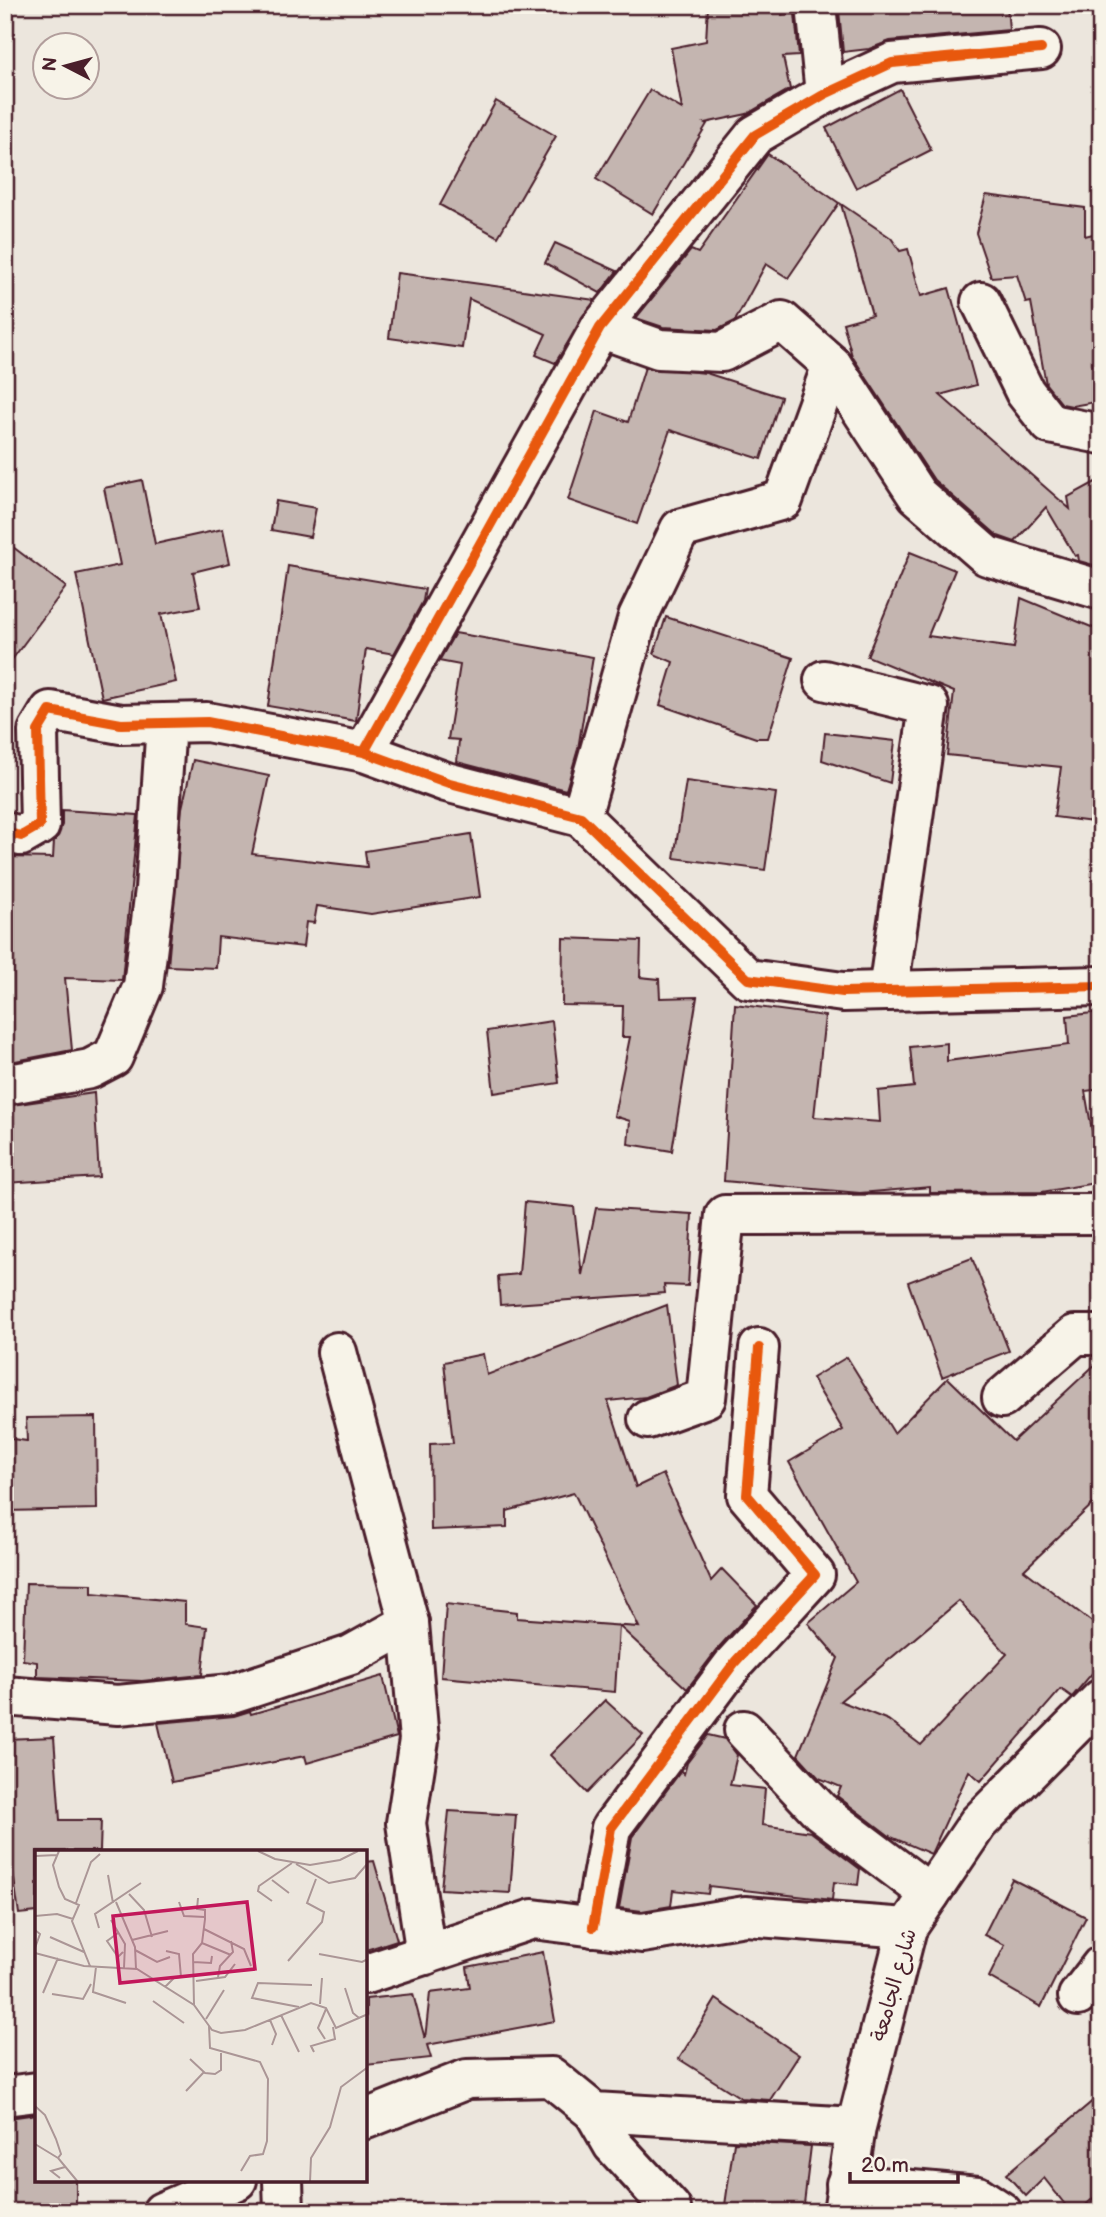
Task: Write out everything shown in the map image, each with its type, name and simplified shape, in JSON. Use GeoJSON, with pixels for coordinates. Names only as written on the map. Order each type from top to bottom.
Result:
{"type":"FeatureCollection","features":[{"type":"Feature","properties":{"kind":"street"},"geometry":{"type":"LineString","coordinates":[[816,5],[825,94]]}},
{"type":"Feature","properties":{"kind":"street"},"geometry":{"type":"LineString","coordinates":[[364,752],[600,328],[755,135],[825,94],[892,63],[1041,49]]}},
{"type":"Feature","properties":{"kind":"street"},"geometry":{"type":"LineString","coordinates":[[981,302],[1025,392],[1050,424],[1101,434]]}},
{"type":"Feature","properties":{"kind":"street"},"geometry":{"type":"LineString","coordinates":[[600,328],[659,349],[722,352],[782,321],[832,365],[917,495],[987,556],[1101,590]]}},
{"type":"Feature","properties":{"kind":"street"},"geometry":{"type":"LineString","coordinates":[[581,817],[638,617],[680,529],[783,500],[832,365]]}},
{"type":"Feature","properties":{"kind":"street"},"geometry":{"type":"LineString","coordinates":[[824,681],[929,706],[888,991]]}},
{"type":"Feature","properties":{"kind":"street"},"geometry":{"type":"LineString","coordinates":[[5,832],[21,836],[40,825],[38,731],[50,711],[121,724],[207,722],[364,752],[446,782],[581,817],[748,979],[843,992],[1101,986]]}},
{"type":"Feature","properties":{"kind":"street"},"geometry":{"type":"LineString","coordinates":[[5,1085],[90,1069],[113,1057],[143,986],[155,889],[166,723]]}},
{"type":"Feature","properties":{"kind":"street"},"geometry":{"type":"LineString","coordinates":[[648,1419],[706,1398],[725,1215],[1101,1214]]}},
{"type":"Feature","properties":{"kind":"street"},"geometry":{"type":"LineString","coordinates":[[1002,1398],[1075,1335],[1101,1335]]}},
{"type":"Feature","properties":{"kind":"street"},"geometry":{"type":"LineString","coordinates":[[593,1927],[611,1828],[735,1662],[815,1575],[747,1495],[759,1348]]}},
{"type":"Feature","properties":{"kind":"street"},"geometry":{"type":"LineString","coordinates":[[337,1352],[409,1623],[419,1740],[405,1823],[426,1955]]}},
{"type":"Feature","properties":{"kind":"street"},"geometry":{"type":"LineString","coordinates":[[5,1696],[118,1705],[232,1694],[351,1655],[409,1623]]}},
{"type":"Feature","properties":{"kind":"street","name":"شارع الجامعة"},"geometry":{"type":"LineString","coordinates":[[845,2198],[856,2127],[907,1928],[978,1823],[1101,1699]]}},
{"type":"Feature","properties":{"kind":"street"},"geometry":{"type":"LineString","coordinates":[[744,1730],[820,1811],[930,1894]]}},
{"type":"Feature","properties":{"kind":"street"},"geometry":{"type":"LineString","coordinates":[[368,1973],[533,1919],[642,1933],[745,1916],[907,1928]]}},
{"type":"Feature","properties":{"kind":"street"},"geometry":{"type":"LineString","coordinates":[[368,2118],[467,2079],[551,2077],[594,2112],[614,2145],[671,2208],[665,2212]]}},
{"type":"Feature","properties":{"kind":"street"},"geometry":{"type":"LineString","coordinates":[[5,2096],[35,2092]]}},
{"type":"Feature","properties":{"kind":"street"},"geometry":{"type":"LineString","coordinates":[[594,2112],[856,2127]]}},
{"type":"Feature","properties":{"kind":"street"},"geometry":{"type":"LineString","coordinates":[[162,2212],[232,2182]]}},
{"type":"Feature","properties":{"kind":"street"},"geometry":{"type":"LineString","coordinates":[[283,2182],[284,2212]]}},
{"type":"Feature","properties":{"kind":"street"},"geometry":{"type":"LineString","coordinates":[[845,2198],[978,2196],[1002,2212]]}},
{"type":"Feature","properties":{"kind":"building"},"geometry":{"type":"Polygon","coordinates":[[[708,5],[783,5],[782,15],[795,14],[799,56],[783,57],[790,89],[747,114],[705,123],[707,124],[653,214],[596,179],[650,90],[682,109],[671,48],[706,41],[708,5]]]}},
{"type":"Feature","properties":{"kind":"building"},"geometry":{"type":"Polygon","coordinates":[[[849,5],[1007,5],[1009,30],[890,41],[869,49],[843,52],[839,10],[849,9],[849,5]]]}},
{"type":"Feature","properties":{"kind":"building"},"geometry":{"type":"Polygon","coordinates":[[[900,89],[931,150],[856,188],[826,128],[900,89]]]}},
{"type":"Feature","properties":{"kind":"building"},"geometry":{"type":"Polygon","coordinates":[[[496,101],[556,136],[498,237],[440,205],[496,101]]]}},
{"type":"Feature","properties":{"kind":"building"},"geometry":{"type":"Polygon","coordinates":[[[768,154],[839,203],[788,278],[766,264],[735,321],[717,330],[663,327],[636,318],[691,250],[698,253],[768,154]]]}},
{"type":"Feature","properties":{"kind":"building"},"geometry":{"type":"Polygon","coordinates":[[[986,195],[1085,208],[1085,236],[1101,232],[1101,401],[1072,406],[1062,404],[1046,384],[1031,302],[1026,303],[1017,275],[991,277],[976,233],[986,195]]]}},
{"type":"Feature","properties":{"kind":"building"},"geometry":{"type":"Polygon","coordinates":[[[841,204],[891,238],[900,251],[908,249],[921,296],[949,288],[976,385],[940,395],[1070,509],[1068,497],[1101,479],[1101,567],[1079,561],[1078,555],[1075,556],[1046,507],[1015,542],[998,536],[934,480],[852,356],[843,323],[872,315],[841,204]]]}},
{"type":"Feature","properties":{"kind":"building"},"geometry":{"type":"Polygon","coordinates":[[[555,243],[617,271],[600,293],[545,263],[555,243]]]}},
{"type":"Feature","properties":{"kind":"building"},"geometry":{"type":"Polygon","coordinates":[[[397,273],[595,300],[555,363],[536,355],[546,334],[469,299],[462,348],[389,338],[397,273]]]}},
{"type":"Feature","properties":{"kind":"building"},"geometry":{"type":"Polygon","coordinates":[[[645,367],[706,373],[781,397],[761,459],[670,430],[637,524],[568,500],[597,411],[628,422],[645,367]]]}},
{"type":"Feature","properties":{"kind":"building"},"geometry":{"type":"Polygon","coordinates":[[[142,480],[155,544],[223,529],[230,563],[193,572],[200,607],[161,614],[176,682],[102,698],[76,574],[120,565],[104,488],[142,480]]]}},
{"type":"Feature","properties":{"kind":"building"},"geometry":{"type":"Polygon","coordinates":[[[276,501],[316,508],[310,537],[271,530],[276,501]]]}},
{"type":"Feature","properties":{"kind":"building"},"geometry":{"type":"Polygon","coordinates":[[[5,541],[66,587],[5,669],[5,541]]]}},
{"type":"Feature","properties":{"kind":"building"},"geometry":{"type":"Polygon","coordinates":[[[910,552],[955,570],[928,636],[1014,648],[1021,598],[1101,631],[1101,823],[1054,817],[1061,767],[947,755],[954,692],[867,656],[910,552]]]}},
{"type":"Feature","properties":{"kind":"building"},"geometry":{"type":"Polygon","coordinates":[[[288,566],[425,589],[423,601],[394,654],[366,649],[356,721],[268,706],[288,566]]]}},
{"type":"Feature","properties":{"kind":"building"},"geometry":{"type":"Polygon","coordinates":[[[666,617],[793,658],[768,738],[756,738],[660,705],[673,662],[654,654],[666,617]]]}},
{"type":"Feature","properties":{"kind":"building"},"geometry":{"type":"Polygon","coordinates":[[[455,633],[593,657],[578,749],[566,790],[457,762],[459,740],[448,739],[460,665],[439,661],[455,633]]]}},
{"type":"Feature","properties":{"kind":"building"},"geometry":{"type":"Polygon","coordinates":[[[825,733],[895,741],[890,783],[822,760],[825,733]]]}},
{"type":"Feature","properties":{"kind":"building"},"geometry":{"type":"Polygon","coordinates":[[[193,760],[269,776],[252,854],[367,867],[365,851],[471,834],[480,897],[371,914],[317,906],[314,923],[306,922],[303,947],[218,937],[216,968],[168,966],[182,808],[193,760]]]}},
{"type":"Feature","properties":{"kind":"building"},"geometry":{"type":"Polygon","coordinates":[[[686,781],[776,793],[765,870],[674,858],[686,781]]]}},
{"type":"Feature","properties":{"kind":"building"},"geometry":{"type":"Polygon","coordinates":[[[62,810],[138,815],[122,980],[65,978],[72,1050],[5,1063],[5,857],[53,858],[54,841],[62,825],[62,810]]]}},
{"type":"Feature","properties":{"kind":"building"},"geometry":{"type":"Polygon","coordinates":[[[563,938],[641,941],[640,977],[659,979],[660,998],[697,997],[672,1151],[628,1144],[630,1121],[614,1116],[630,1037],[622,1037],[623,1006],[562,1005],[563,938]]]}},
{"type":"Feature","properties":{"kind":"building"},"geometry":{"type":"Polygon","coordinates":[[[735,1004],[825,1016],[814,1117],[880,1122],[878,1091],[914,1087],[910,1047],[947,1043],[947,1061],[1069,1045],[1067,1016],[1101,1012],[1101,1089],[1085,1091],[1101,1182],[1042,1192],[930,1193],[930,1187],[860,1193],[724,1181],[735,1004]]]}},
{"type":"Feature","properties":{"kind":"building"},"geometry":{"type":"Polygon","coordinates":[[[552,1021],[559,1083],[494,1093],[487,1031],[552,1021]]]}},
{"type":"Feature","properties":{"kind":"building"},"geometry":{"type":"Polygon","coordinates":[[[94,1093],[99,1177],[5,1183],[5,1106],[94,1093]]]}},
{"type":"Feature","properties":{"kind":"building"},"geometry":{"type":"Polygon","coordinates":[[[525,1202],[574,1207],[582,1275],[596,1208],[692,1214],[688,1286],[664,1285],[665,1293],[500,1305],[498,1276],[519,1274],[525,1202]]]}},
{"type":"Feature","properties":{"kind":"building"},"geometry":{"type":"Polygon","coordinates":[[[972,1258],[1009,1351],[942,1377],[908,1282],[972,1258]]]}},
{"type":"Feature","properties":{"kind":"building"},"geometry":{"type":"Polygon","coordinates":[[[667,1305],[677,1385],[646,1397],[608,1401],[636,1487],[663,1474],[711,1581],[722,1569],[757,1605],[719,1647],[687,1689],[619,1626],[615,1692],[441,1677],[446,1604],[517,1612],[517,1618],[639,1627],[574,1493],[507,1511],[507,1527],[431,1530],[430,1444],[453,1443],[444,1362],[483,1354],[487,1375],[667,1305]]]}},
{"type":"Feature","properties":{"kind":"building"},"geometry":{"type":"Polygon","coordinates":[[[847,1357],[894,1433],[948,1378],[1013,1441],[1101,1359],[1101,1496],[1024,1570],[1101,1629],[1101,1663],[1072,1697],[1061,1689],[981,1781],[969,1771],[931,1854],[891,1837],[837,1796],[841,1787],[819,1778],[798,1755],[838,1658],[808,1623],[856,1582],[789,1462],[843,1430],[812,1378],[847,1357]],[[959,1601],[840,1701],[888,1720],[921,1745],[1007,1654],[959,1601]]]}},
{"type":"Feature","properties":{"kind":"building"},"geometry":{"type":"Polygon","coordinates":[[[96,1417],[97,1509],[6,1511],[5,1438],[27,1441],[26,1418],[96,1417]]]}},
{"type":"Feature","properties":{"kind":"building"},"geometry":{"type":"Polygon","coordinates":[[[26,1583],[92,1584],[92,1593],[185,1602],[185,1624],[207,1627],[202,1675],[142,1681],[37,1677],[37,1662],[23,1660],[26,1583]]]}},
{"type":"Feature","properties":{"kind":"building"},"geometry":{"type":"Polygon","coordinates":[[[383,1676],[397,1737],[307,1763],[305,1756],[172,1782],[158,1723],[234,1716],[250,1711],[251,1714],[383,1676]]]}},
{"type":"Feature","properties":{"kind":"building"},"geometry":{"type":"Polygon","coordinates":[[[605,1700],[643,1735],[587,1793],[550,1755],[605,1700]]]}},
{"type":"Feature","properties":{"kind":"building"},"geometry":{"type":"Polygon","coordinates":[[[708,1735],[725,1739],[737,1755],[730,1785],[765,1789],[762,1825],[811,1832],[860,1869],[858,1885],[834,1882],[832,1900],[709,1886],[708,1894],[673,1890],[671,1906],[642,1911],[619,1908],[632,1837],[681,1771],[684,1774],[687,1763],[708,1735]]]}},
{"type":"Feature","properties":{"kind":"building"},"geometry":{"type":"Polygon","coordinates":[[[54,1737],[60,1820],[101,1820],[100,1850],[35,1850],[35,1912],[19,1914],[10,1851],[5,1851],[5,1739],[54,1737]]]}},
{"type":"Feature","properties":{"kind":"building"},"geometry":{"type":"Polygon","coordinates":[[[449,1811],[516,1815],[510,1893],[441,1889],[449,1811]]]}},
{"type":"Feature","properties":{"kind":"building"},"geometry":{"type":"Polygon","coordinates":[[[374,1861],[397,1940],[368,1949],[368,1862],[374,1861]]]}},
{"type":"Feature","properties":{"kind":"building"},"geometry":{"type":"Polygon","coordinates":[[[1012,1879],[1086,1917],[1041,2007],[989,1977],[1005,1945],[984,1935],[1012,1879]]]}},
{"type":"Feature","properties":{"kind":"building"},"geometry":{"type":"Polygon","coordinates":[[[543,1952],[555,2021],[427,2045],[431,2058],[368,2065],[368,1999],[413,1994],[425,2039],[430,1993],[470,1988],[467,1967],[543,1952]]]}},
{"type":"Feature","properties":{"kind":"building"},"geometry":{"type":"Polygon","coordinates":[[[716,1999],[799,2055],[770,2100],[741,2098],[679,2059],[716,1999]]]}},
{"type":"Feature","properties":{"kind":"building"},"geometry":{"type":"Polygon","coordinates":[[[1101,2094],[1101,2191],[1078,2212],[1071,2212],[1044,2178],[1026,2196],[1006,2174],[1101,2094]]]}},
{"type":"Feature","properties":{"kind":"building"},"geometry":{"type":"Polygon","coordinates":[[[35,2114],[35,2182],[76,2182],[76,2212],[6,2212],[9,2118],[35,2114]]]}},
{"type":"Feature","properties":{"kind":"building"},"geometry":{"type":"Polygon","coordinates":[[[734,2142],[811,2146],[803,2212],[724,2212],[734,2142]]]}},
{"type":"Feature","properties":{"kind":"cycle path"},"geometry":{"type":"LineString","coordinates":[[364,752],[600,328],[755,135],[825,94],[892,63],[1041,49]]}},
{"type":"Feature","properties":{"kind":"cycle path"},"geometry":{"type":"LineString","coordinates":[[5,832],[21,836],[40,825],[38,731],[50,711],[121,724],[207,722],[364,752],[446,782],[581,817],[748,979],[843,992],[1101,986]]}},
{"type":"Feature","properties":{"kind":"cycle path"},"geometry":{"type":"LineString","coordinates":[[593,1927],[611,1828],[735,1662],[815,1575],[747,1495],[759,1348]]}}]}
